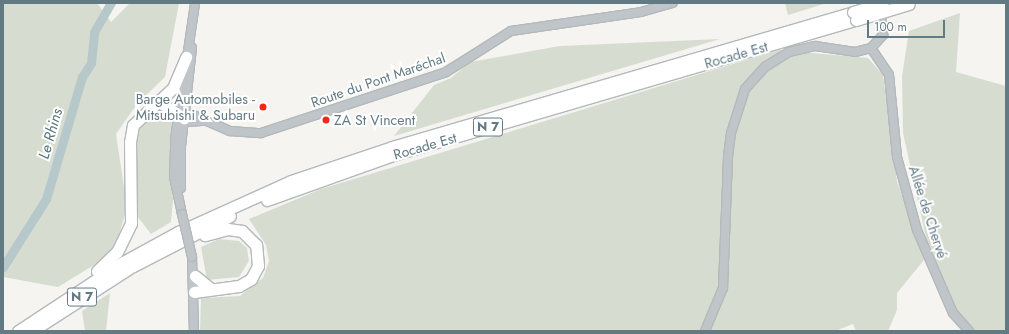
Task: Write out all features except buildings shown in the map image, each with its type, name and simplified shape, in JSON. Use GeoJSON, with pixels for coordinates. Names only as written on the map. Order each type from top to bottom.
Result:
{"type":"FeatureCollection","features":[{"type":"Feature","properties":{"kind":"highway","name":"Rocade Est"},"geometry":{"type":"LineString","coordinates":[[32,331],[133,266],[240,211],[343,171],[854,16],[883,3]]}},
{"type":"Feature","properties":{"kind":"highway","name":"Rocade Est"},"geometry":{"type":"LineString","coordinates":[[18,331],[87,284],[184,229],[341,163],[854,16],[911,4]]}},
{"type":"Feature","properties":{"kind":"highway"},"geometry":{"type":"LineString","coordinates":[[87,284],[117,252],[128,233],[133,201],[131,131],[138,117],[159,102],[173,88],[186,57]]}},
{"type":"Feature","properties":{"kind":"highway"},"geometry":{"type":"LineString","coordinates":[[159,102],[182,116]]}},
{"type":"Feature","properties":{"kind":"highway"},"geometry":{"type":"LineString","coordinates":[[133,266],[147,264],[220,230],[235,229],[248,235],[258,252],[255,273],[239,286],[210,288],[194,292]]}},
{"type":"Feature","properties":{"kind":"highway"},"geometry":{"type":"LineString","coordinates":[[194,276],[210,288]]}},
{"type":"Feature","properties":{"kind":"street"},"geometry":{"type":"LineString","coordinates":[[182,116],[195,3]]}},
{"type":"Feature","properties":{"kind":"street","name":"Route du Pont Maréchal"},"geometry":{"type":"LineString","coordinates":[[182,116],[230,131],[261,133],[446,72],[512,32],[641,12],[673,3]]}},
{"type":"Feature","properties":{"kind":"street"},"geometry":{"type":"LineString","coordinates":[[704,331],[723,288],[728,157],[731,133],[745,89],[765,67],[789,52],[814,46],[855,52],[871,48],[883,35],[879,3]]}},
{"type":"Feature","properties":{"kind":"street"},"geometry":{"type":"LineString","coordinates":[[191,32],[186,57],[182,116],[181,205],[192,257],[194,276],[194,331]]}},
{"type":"Feature","properties":{"kind":"street","name":"Allée de Chervé"},"geometry":{"type":"LineString","coordinates":[[871,48],[889,75],[896,157],[917,230],[953,313],[969,331]]}},
{"type":"Feature","properties":{"kind":"shaded area"},"geometry":{"type":"Polygon","coordinates":[[[3,3],[97,3],[111,22],[130,3],[179,3],[165,77],[137,104],[116,134],[127,207],[117,242],[99,262],[58,287],[3,277],[3,3]]]}},
{"type":"Feature","properties":{"kind":"shaded area"},"geometry":{"type":"Polygon","coordinates":[[[785,3],[827,3],[788,15],[785,3]]]}},
{"type":"Feature","properties":{"kind":"shaded area"},"geometry":{"type":"Polygon","coordinates":[[[960,13],[956,72],[1006,86],[1006,331],[972,331],[954,310],[928,247],[903,133],[902,76],[909,31],[960,13]]]}},
{"type":"Feature","properties":{"kind":"shaded area"},"geometry":{"type":"Polygon","coordinates":[[[720,39],[394,136],[434,85],[451,78],[470,62],[560,46],[720,39]]]}},
{"type":"Feature","properties":{"kind":"shaded area"},"geometry":{"type":"Polygon","coordinates":[[[779,50],[868,58],[883,75],[897,181],[924,260],[897,293],[897,310],[888,331],[856,331],[853,324],[835,331],[200,331],[201,298],[240,296],[263,278],[269,261],[266,245],[249,219],[321,189],[779,50]]]}},
{"type":"Feature","properties":{"kind":"shaded area"},"geometry":{"type":"Polygon","coordinates":[[[160,110],[173,115],[169,164],[173,199],[171,222],[151,234],[137,216],[135,134],[144,119],[160,110]]]}},
{"type":"Feature","properties":{"kind":"shaded area"},"geometry":{"type":"Polygon","coordinates":[[[219,239],[239,241],[247,248],[249,261],[239,277],[207,280],[201,247],[219,239]]]}},
{"type":"Feature","properties":{"kind":"shaded area"},"geometry":{"type":"Polygon","coordinates":[[[110,293],[106,331],[85,331],[82,311],[110,293]]]}},
{"type":"Feature","properties":{"kind":"waterway","name":"Le Rhins"},"geometry":{"type":"LineString","coordinates":[[3,267],[46,199],[82,77],[91,63],[94,32],[111,3]]}},
{"type":"Feature","properties":{"kind":"place","name":"Barge Automobiles - Mitsubishi & Subaru"},"geometry":{"type":"Point","coordinates":[263,107]}},
{"type":"Feature","properties":{"kind":"place","name":"ZA St Vincent"},"geometry":{"type":"Point","coordinates":[326,120]}}]}
